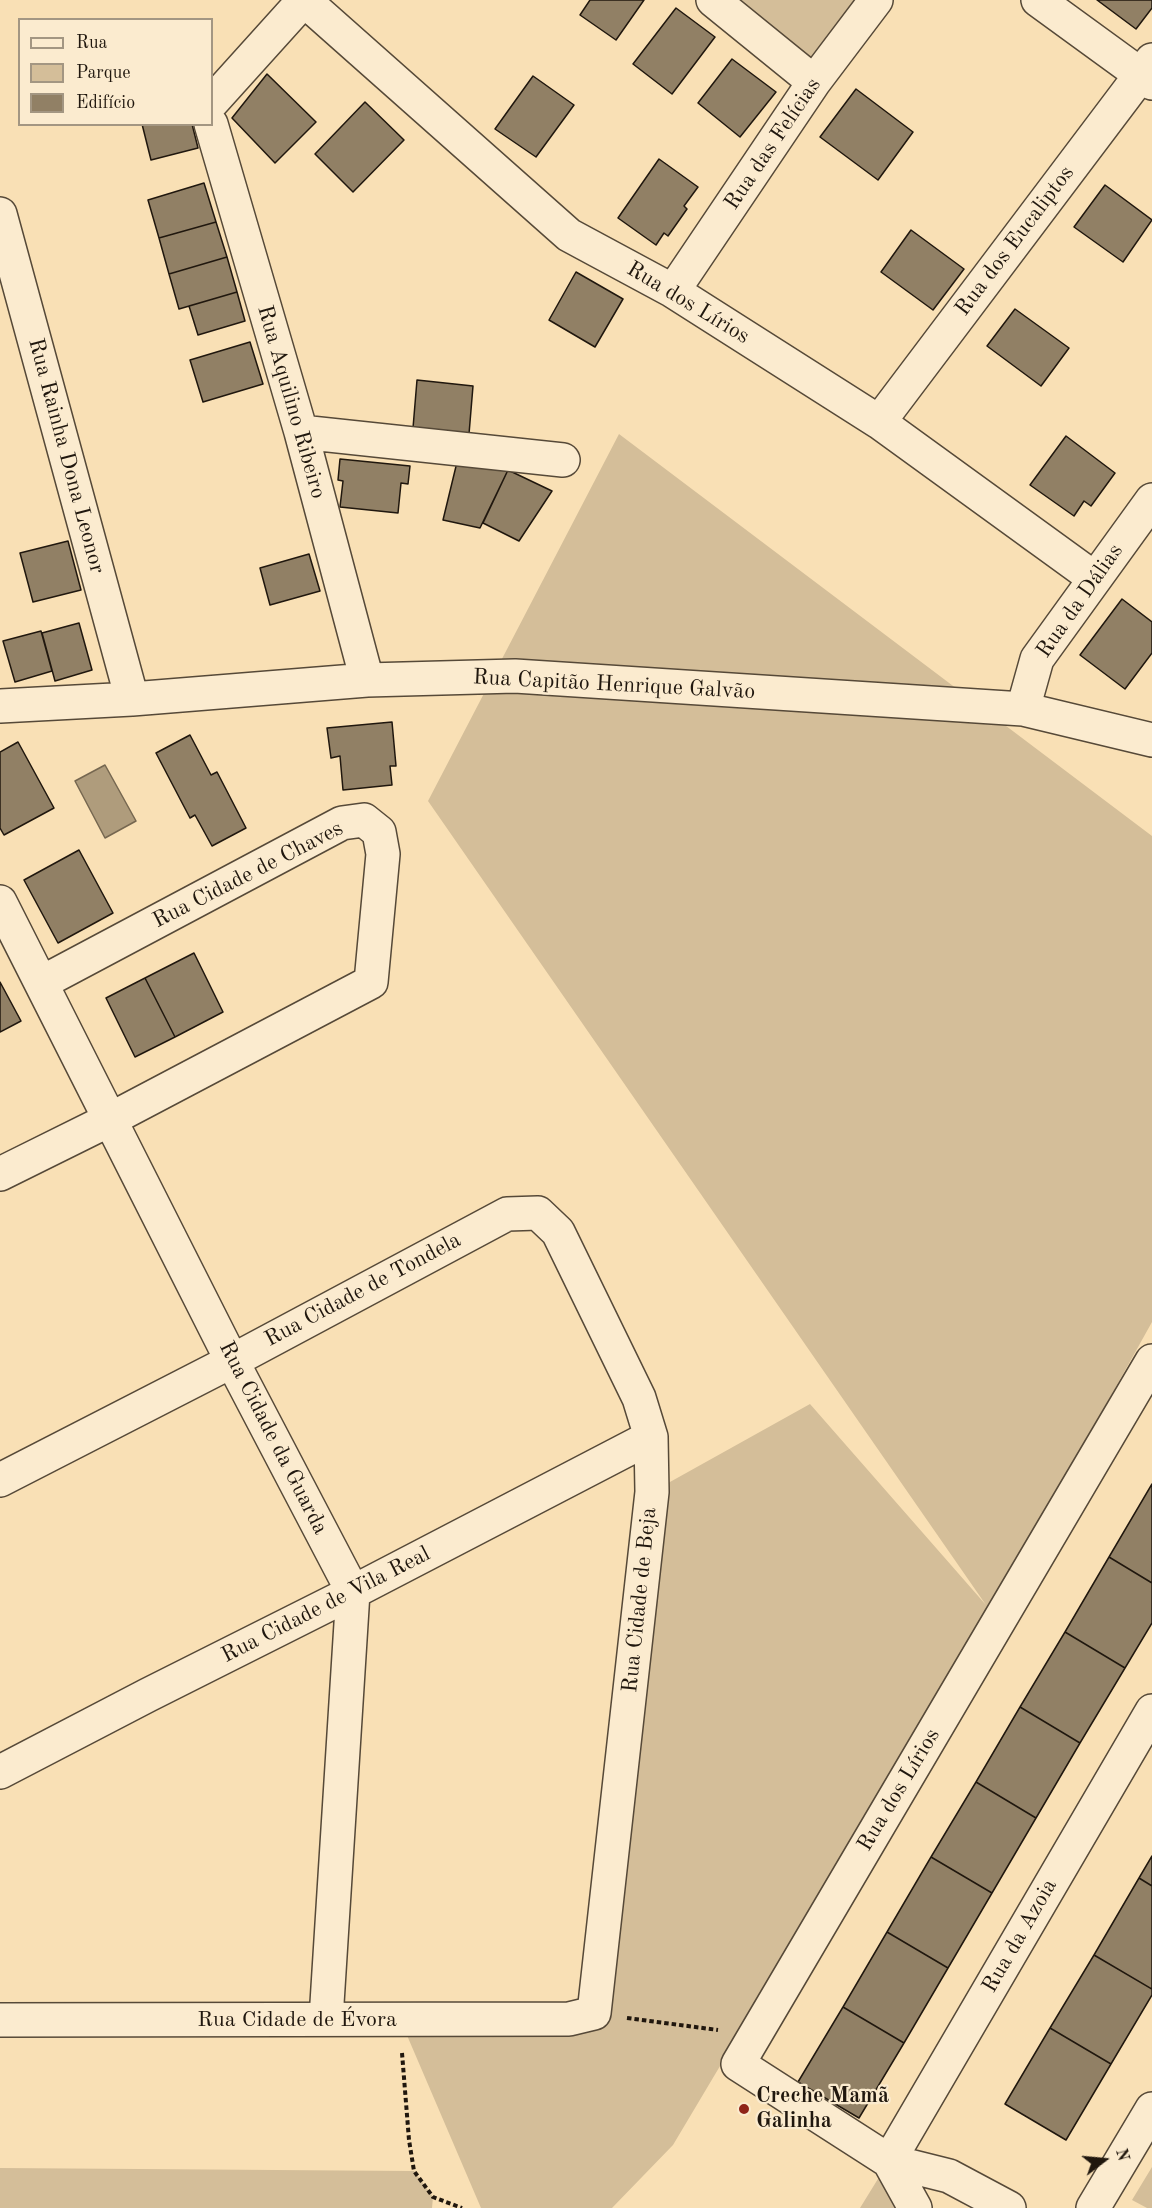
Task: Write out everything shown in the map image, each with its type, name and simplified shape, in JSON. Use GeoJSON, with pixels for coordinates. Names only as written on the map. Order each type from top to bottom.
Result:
{"type":"FeatureCollection","features":[{"type":"Feature","properties":{"kind":"street"},"geometry":{"type":"LineString","coordinates":[[213,101],[304,0]]}},
{"type":"Feature","properties":{"kind":"street","name":"Rua dos Lírios"},"geometry":{"type":"LineString","coordinates":[[304,0],[569,235],[673,291],[879,422],[1094,578]]}},
{"type":"Feature","properties":{"kind":"street"},"geometry":{"type":"LineString","coordinates":[[712,0],[814,82]]}},
{"type":"Feature","properties":{"kind":"street","name":"Rua das Felícias"},"geometry":{"type":"LineString","coordinates":[[673,291],[814,82],[876,0]]}},
{"type":"Feature","properties":{"kind":"street"},"geometry":{"type":"LineString","coordinates":[[1038,0],[1148,72]]}},
{"type":"Feature","properties":{"kind":"street","name":"Rua dos Eucaliptos"},"geometry":{"type":"LineString","coordinates":[[879,422],[1148,72]]}},
{"type":"Feature","properties":{"kind":"street","name":"Rua Aquilino Ribeiro"},"geometry":{"type":"LineString","coordinates":[[212,126],[301,432],[367,680]]}},
{"type":"Feature","properties":{"kind":"street","name":"Rua Rainha Dona Leonor"},"geometry":{"type":"LineString","coordinates":[[0,214],[132,699]]}},
{"type":"Feature","properties":{"kind":"street"},"geometry":{"type":"LineString","coordinates":[[301,432],[562,460]]}},
{"type":"Feature","properties":{"kind":"street","name":"Rua da Dálias"},"geometry":{"type":"LineString","coordinates":[[1023,709],[1036,659],[1152,500]]}},
{"type":"Feature","properties":{"kind":"street","name":"Rua Capitão Henrique Galvão"},"geometry":{"type":"LineString","coordinates":[[0,706],[132,699],[367,680],[514,676],[1023,709],[1152,740]]}},
{"type":"Feature","properties":{"kind":"street","name":"Rua Cidade de Chaves"},"geometry":{"type":"LineString","coordinates":[[42,983],[342,823],[364,820],[379,832],[383,854],[371,982],[111,1119]]}},
{"type":"Feature","properties":{"kind":"street","name":"Rua Cidade da Guarda"},"geometry":{"type":"LineString","coordinates":[[0,902],[232,1360],[353,1592]]}},
{"type":"Feature","properties":{"kind":"street"},"geometry":{"type":"LineString","coordinates":[[0,1174],[111,1119]]}},
{"type":"Feature","properties":{"kind":"street","name":"Rua Cidade de Tondela"},"geometry":{"type":"LineString","coordinates":[[0,1480],[507,1214],[538,1213]]}},
{"type":"Feature","properties":{"kind":"street","name":"Rua Cidade de Beja"},"geometry":{"type":"LineString","coordinates":[[538,1213],[558,1232],[639,1398],[651,1437],[652,1492],[594,2013]]}},
{"type":"Feature","properties":{"kind":"street","name":"Rua dos Lírios"},"geometry":{"type":"LineString","coordinates":[[889,2161],[738,2064],[1152,1361]]}},
{"type":"Feature","properties":{"kind":"street","name":"Rua Cidade de Vila Real"},"geometry":{"type":"LineString","coordinates":[[0,1772],[651,1437]]}},
{"type":"Feature","properties":{"kind":"street"},"geometry":{"type":"LineString","coordinates":[[326,2019],[353,1592]]}},
{"type":"Feature","properties":{"kind":"street","name":"Rua da Azoia"},"geometry":{"type":"LineString","coordinates":[[889,2161],[1152,1711]]}},
{"type":"Feature","properties":{"kind":"street","name":"Rua Cidade de Évora"},"geometry":{"type":"LineString","coordinates":[[0,2020],[569,2019],[594,2013]]}},
{"type":"Feature","properties":{"kind":"street"},"geometry":{"type":"LineString","coordinates":[[1093,2208],[1152,2109]]}},
{"type":"Feature","properties":{"kind":"street"},"geometry":{"type":"LineString","coordinates":[[889,2161],[915,2208]]}},
{"type":"Feature","properties":{"kind":"street"},"geometry":{"type":"LineString","coordinates":[[889,2161],[950,2176],[1009,2208]]}},
{"type":"Feature","properties":{"kind":"path"},"geometry":{"type":"LineString","coordinates":[[594,2013],[755,2035]]}},
{"type":"Feature","properties":{"kind":"path"},"geometry":{"type":"LineString","coordinates":[[400,2019],[409,2140],[414,2171],[433,2197],[462,2208]]}},
{"type":"Feature","properties":{"kind":"green space"},"geometry":{"type":"Polygon","coordinates":[[[721,0],[874,0],[814,82],[721,0]]]}},
{"type":"Feature","properties":{"kind":"green space"},"geometry":{"type":"Polygon","coordinates":[[[619,434],[1152,836],[1152,1322],[991,1611],[673,2145],[612,2208],[481,2208],[400,2019],[594,2013],[652,1492],[810,1404],[986,1605],[428,801],[619,434]]]}},
{"type":"Feature","properties":{"kind":"green space"},"geometry":{"type":"Polygon","coordinates":[[[889,2161],[915,2208],[860,2208],[889,2161]]]}},
{"type":"Feature","properties":{"kind":"green space"},"geometry":{"type":"Polygon","coordinates":[[[1152,2167],[1152,2208],[1147,2208],[1132,2200],[1152,2167]]]}},
{"type":"Feature","properties":{"kind":"green space"},"geometry":{"type":"Polygon","coordinates":[[[0,2168],[414,2171],[433,2197],[432,2208],[0,2208],[0,2168]]]}},
{"type":"Feature","properties":{"kind":"shaded area"},"geometry":{"type":"Polygon","coordinates":[[[105,765],[136,821],[105,838],[75,781],[105,765]]]}},
{"type":"Feature","properties":{"kind":"building"},"geometry":{"type":"Polygon","coordinates":[[[590,0],[644,0],[616,40],[580,15],[590,0]]]}},
{"type":"Feature","properties":{"kind":"building"},"geometry":{"type":"Polygon","coordinates":[[[1097,0],[1152,0],[1152,8],[1136,29],[1097,0]]]}},
{"type":"Feature","properties":{"kind":"building"},"geometry":{"type":"Polygon","coordinates":[[[676,8],[715,37],[672,94],[633,64],[676,8]]]}},
{"type":"Feature","properties":{"kind":"building"},"geometry":{"type":"Polygon","coordinates":[[[732,59],[776,92],[740,137],[698,103],[732,59]]]}},
{"type":"Feature","properties":{"kind":"building"},"geometry":{"type":"Polygon","coordinates":[[[267,74],[316,122],[275,163],[232,118],[267,74]]]}},
{"type":"Feature","properties":{"kind":"building"},"geometry":{"type":"Polygon","coordinates":[[[533,76],[574,105],[536,157],[495,129],[533,76]]]}},
{"type":"Feature","properties":{"kind":"building"},"geometry":{"type":"Polygon","coordinates":[[[856,89],[913,132],[878,180],[820,137],[856,89]]]}},
{"type":"Feature","properties":{"kind":"building"},"geometry":{"type":"Polygon","coordinates":[[[365,102],[404,140],[353,192],[315,154],[365,102]]]}},
{"type":"Feature","properties":{"kind":"building"},"geometry":{"type":"Polygon","coordinates":[[[142,126],[192,126],[198,148],[151,160],[142,126]]]}},
{"type":"Feature","properties":{"kind":"building"},"geometry":{"type":"Polygon","coordinates":[[[659,159],[698,187],[684,206],[687,209],[668,236],[664,233],[656,245],[618,218],[659,159]]]}},
{"type":"Feature","properties":{"kind":"building"},"geometry":{"type":"Polygon","coordinates":[[[204,183],[216,222],[159,238],[148,200],[204,183]]]}},
{"type":"Feature","properties":{"kind":"building"},"geometry":{"type":"Polygon","coordinates":[[[1105,185],[1152,220],[1123,262],[1074,227],[1105,185]]]}},
{"type":"Feature","properties":{"kind":"building"},"geometry":{"type":"Polygon","coordinates":[[[216,222],[227,257],[169,274],[159,238],[216,222]]]}},
{"type":"Feature","properties":{"kind":"building"},"geometry":{"type":"Polygon","coordinates":[[[911,230],[964,269],[933,310],[881,272],[911,230]]]}},
{"type":"Feature","properties":{"kind":"building"},"geometry":{"type":"Polygon","coordinates":[[[227,257],[237,292],[179,309],[169,274],[227,257]]]}},
{"type":"Feature","properties":{"kind":"building"},"geometry":{"type":"Polygon","coordinates":[[[576,272],[623,299],[595,347],[549,320],[576,272]]]}},
{"type":"Feature","properties":{"kind":"building"},"geometry":{"type":"Polygon","coordinates":[[[237,292],[245,321],[198,335],[189,306],[237,292]]]}},
{"type":"Feature","properties":{"kind":"building"},"geometry":{"type":"Polygon","coordinates":[[[1015,309],[1069,348],[1041,386],[987,346],[1015,309]]]}},
{"type":"Feature","properties":{"kind":"building"},"geometry":{"type":"Polygon","coordinates":[[[250,342],[263,384],[203,402],[190,360],[250,342]]]}},
{"type":"Feature","properties":{"kind":"building"},"geometry":{"type":"Polygon","coordinates":[[[417,380],[473,386],[469,434],[413,428],[417,380]]]}},
{"type":"Feature","properties":{"kind":"building"},"geometry":{"type":"Polygon","coordinates":[[[1066,436],[1115,473],[1091,506],[1084,501],[1074,516],[1030,485],[1066,436]]]}},
{"type":"Feature","properties":{"kind":"building"},"geometry":{"type":"Polygon","coordinates":[[[458,458],[508,470],[480,528],[443,520],[458,458]]]}},
{"type":"Feature","properties":{"kind":"building"},"geometry":{"type":"Polygon","coordinates":[[[340,459],[410,466],[408,484],[401,483],[398,513],[340,507],[343,481],[338,480],[340,459]]]}},
{"type":"Feature","properties":{"kind":"building"},"geometry":{"type":"Polygon","coordinates":[[[508,470],[552,491],[519,541],[483,523],[508,470]]]}},
{"type":"Feature","properties":{"kind":"building"},"geometry":{"type":"Polygon","coordinates":[[[68,541],[81,590],[33,602],[20,553],[68,541]]]}},
{"type":"Feature","properties":{"kind":"building"},"geometry":{"type":"Polygon","coordinates":[[[309,554],[320,591],[270,605],[260,568],[309,554]]]}},
{"type":"Feature","properties":{"kind":"building"},"geometry":{"type":"Polygon","coordinates":[[[1122,599],[1152,622],[1152,653],[1125,689],[1080,655],[1122,599]]]}},
{"type":"Feature","properties":{"kind":"building"},"geometry":{"type":"Polygon","coordinates":[[[79,623],[92,670],[55,681],[42,633],[79,623]]]}},
{"type":"Feature","properties":{"kind":"building"},"geometry":{"type":"Polygon","coordinates":[[[41,631],[52,671],[15,682],[3,641],[41,631]]]}},
{"type":"Feature","properties":{"kind":"building"},"geometry":{"type":"Polygon","coordinates":[[[392,722],[396,766],[390,766],[392,785],[343,790],[340,756],[331,758],[327,728],[392,722]]]}},
{"type":"Feature","properties":{"kind":"building"},"geometry":{"type":"Polygon","coordinates":[[[190,735],[211,775],[217,772],[246,828],[212,846],[195,815],[190,818],[156,753],[190,735]]]}},
{"type":"Feature","properties":{"kind":"building"},"geometry":{"type":"Polygon","coordinates":[[[18,742],[54,808],[4,835],[0,828],[0,752],[18,742]]]}},
{"type":"Feature","properties":{"kind":"building"},"geometry":{"type":"Polygon","coordinates":[[[79,850],[113,913],[58,943],[24,880],[79,850]]]}},
{"type":"Feature","properties":{"kind":"building"},"geometry":{"type":"Polygon","coordinates":[[[194,953],[223,1012],[175,1037],[145,978],[194,953]]]}},
{"type":"Feature","properties":{"kind":"building"},"geometry":{"type":"Polygon","coordinates":[[[145,978],[175,1037],[135,1057],[106,998],[145,978]]]}},
{"type":"Feature","properties":{"kind":"building"},"geometry":{"type":"Polygon","coordinates":[[[0,982],[21,1021],[0,1032],[0,982]]]}},
{"type":"Feature","properties":{"kind":"building"},"geometry":{"type":"Polygon","coordinates":[[[1152,1484],[1152,1583],[1109,1557],[1152,1484]]]}},
{"type":"Feature","properties":{"kind":"building"},"geometry":{"type":"Polygon","coordinates":[[[1109,1557],[1152,1583],[1152,1623],[1125,1668],[1065,1632],[1109,1557]]]}},
{"type":"Feature","properties":{"kind":"building"},"geometry":{"type":"Polygon","coordinates":[[[1065,1632],[1125,1668],[1080,1743],[1020,1707],[1065,1632]]]}},
{"type":"Feature","properties":{"kind":"building"},"geometry":{"type":"Polygon","coordinates":[[[1020,1707],[1080,1743],[1036,1818],[976,1782],[1020,1707]]]}},
{"type":"Feature","properties":{"kind":"building"},"geometry":{"type":"Polygon","coordinates":[[[976,1782],[1036,1818],[992,1893],[931,1857],[976,1782]]]}},
{"type":"Feature","properties":{"kind":"building"},"geometry":{"type":"Polygon","coordinates":[[[1152,1856],[1152,1886],[1139,1878],[1152,1856]]]}},
{"type":"Feature","properties":{"kind":"building"},"geometry":{"type":"Polygon","coordinates":[[[931,1857],[992,1893],[948,1968],[887,1932],[931,1857]]]}},
{"type":"Feature","properties":{"kind":"building"},"geometry":{"type":"Polygon","coordinates":[[[1139,1878],[1152,1886],[1152,1989],[1094,1955],[1139,1878]]]}},
{"type":"Feature","properties":{"kind":"building"},"geometry":{"type":"Polygon","coordinates":[[[887,1932],[948,1968],[904,2043],[843,2007],[887,1932]]]}},
{"type":"Feature","properties":{"kind":"building"},"geometry":{"type":"Polygon","coordinates":[[[1094,1955],[1152,1989],[1152,1995],[1111,2064],[1050,2028],[1094,1955]]]}},
{"type":"Feature","properties":{"kind":"building"},"geometry":{"type":"Polygon","coordinates":[[[843,2007],[904,2043],[859,2118],[798,2082],[843,2007]]]}},
{"type":"Feature","properties":{"kind":"building"},"geometry":{"type":"Polygon","coordinates":[[[1050,2028],[1111,2064],[1066,2140],[1005,2104],[1050,2028]]]}},
{"type":"Feature","properties":{"kind":"place","name":"Creche Mamã Galinha"},"geometry":{"type":"Point","coordinates":[744,2109]}}]}
